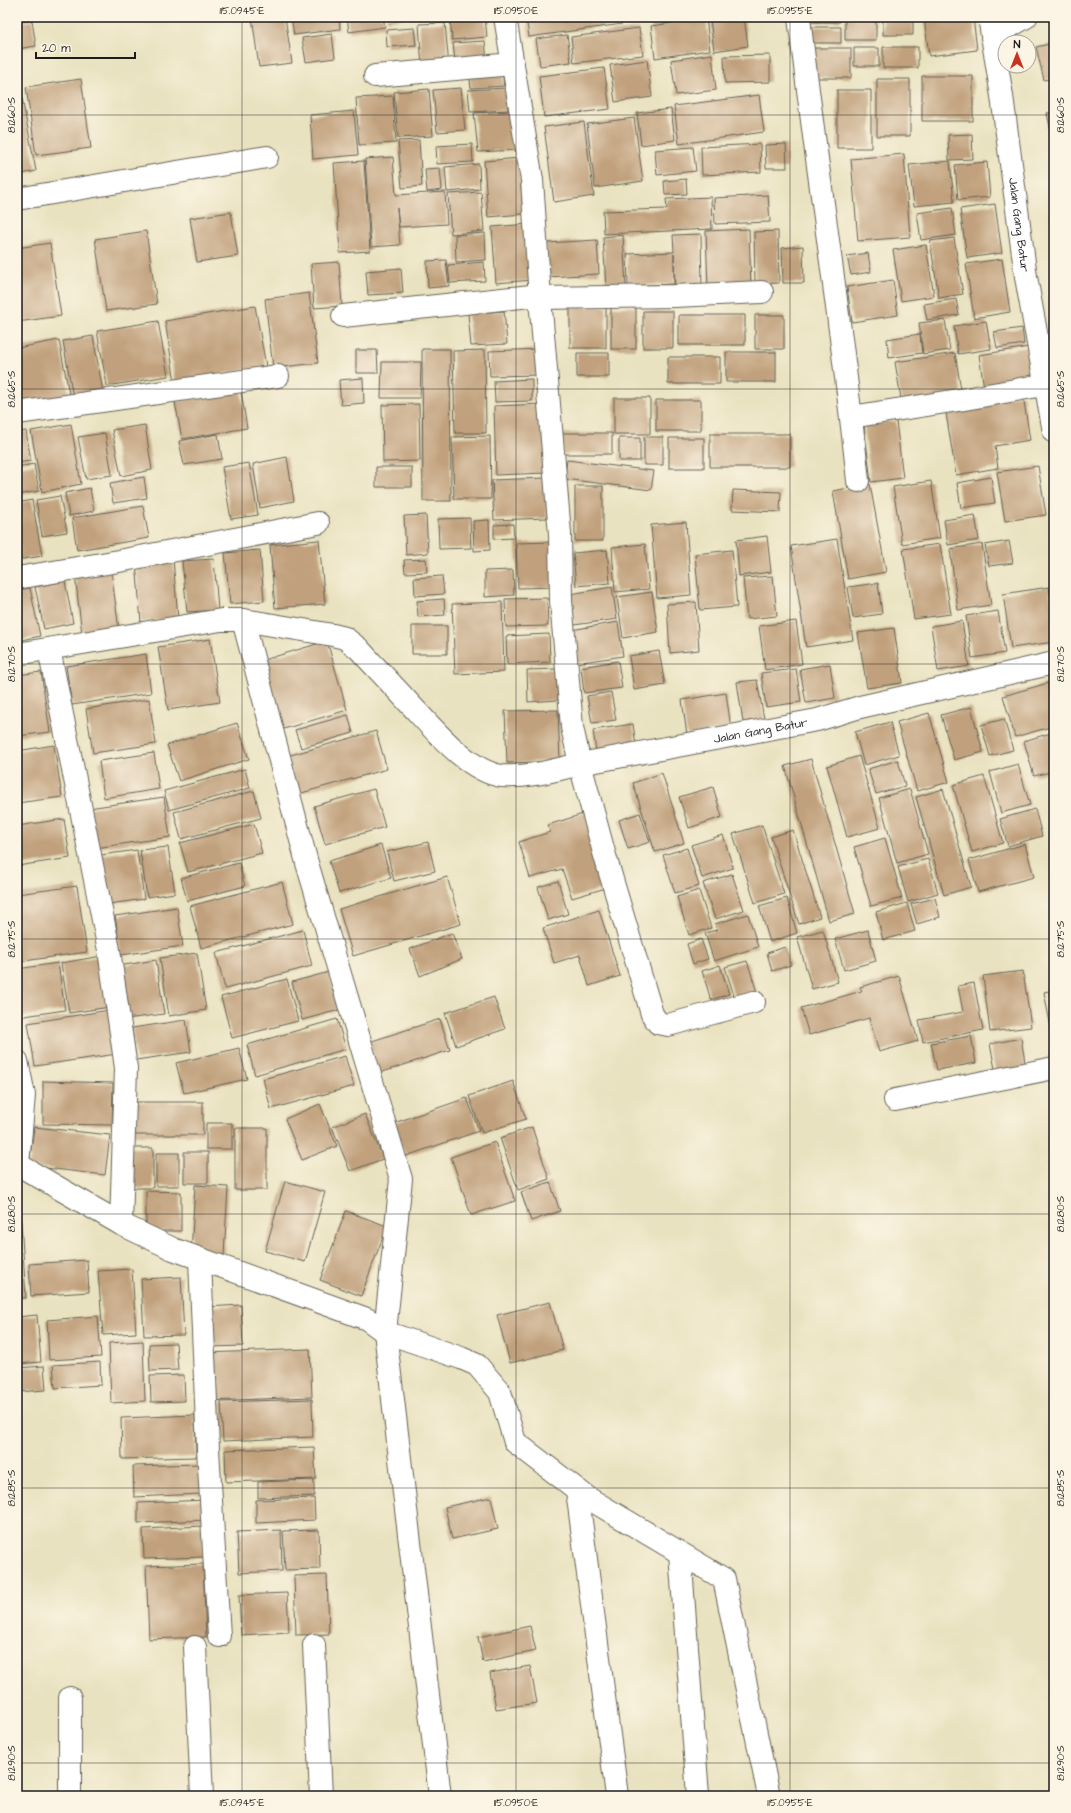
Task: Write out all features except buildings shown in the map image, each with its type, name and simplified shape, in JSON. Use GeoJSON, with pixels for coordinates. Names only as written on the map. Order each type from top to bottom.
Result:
{"type":"FeatureCollection","features":[{"type":"Feature","properties":{"kind":"street"},"geometry":{"type":"LineString","coordinates":[[505,17],[532,180],[560,534],[561,602],[566,666],[572,727],[580,764],[605,856],[652,1014],[658,1023],[668,1025],[754,1002]]}},
{"type":"Feature","properties":{"kind":"street"},"geometry":{"type":"LineString","coordinates":[[799,17],[811,118],[835,287],[858,481]]}},
{"type":"Feature","properties":{"kind":"street"},"geometry":{"type":"LineString","coordinates":[[991,27],[1026,17]]}},
{"type":"Feature","properties":{"kind":"street","name":"Jalan Gang Batur"},"geometry":{"type":"LineString","coordinates":[[991,27],[1026,277],[1050,384],[1054,432]]}},
{"type":"Feature","properties":{"kind":"street"},"geometry":{"type":"LineString","coordinates":[[375,76],[513,64]]}},
{"type":"Feature","properties":{"kind":"street"},"geometry":{"type":"LineString","coordinates":[[17,199],[267,157]]}},
{"type":"Feature","properties":{"kind":"street"},"geometry":{"type":"LineString","coordinates":[[344,316],[540,296],[674,296],[762,292]]}},
{"type":"Feature","properties":{"kind":"street"},"geometry":{"type":"LineString","coordinates":[[17,413],[278,376]]}},
{"type":"Feature","properties":{"kind":"street"},"geometry":{"type":"LineString","coordinates":[[851,417],[1050,384]]}},
{"type":"Feature","properties":{"kind":"street"},"geometry":{"type":"LineString","coordinates":[[17,578],[119,561],[318,523]]}},
{"type":"Feature","properties":{"kind":"street"},"geometry":{"type":"LineString","coordinates":[[243,620],[307,863],[401,1178],[385,1332],[440,1796]]}},
{"type":"Feature","properties":{"kind":"street","name":"Jalan Gang Batur"},"geometry":{"type":"LineString","coordinates":[[17,654],[198,623],[243,620],[300,628],[345,638],[359,649],[446,742],[467,759],[487,771],[508,776],[541,773],[580,764],[817,720],[875,703],[1054,663]]}},
{"type":"Feature","properties":{"kind":"street"},"geometry":{"type":"LineString","coordinates":[[49,649],[109,950],[126,1068],[121,1224]]}},
{"type":"Feature","properties":{"kind":"street"},"geometry":{"type":"LineString","coordinates":[[17,1061],[24,1095],[17,1165],[121,1224],[173,1249],[367,1319],[385,1332],[477,1365],[500,1392],[515,1442],[588,1498],[724,1579],[769,1796]]}},
{"type":"Feature","properties":{"kind":"street"},"geometry":{"type":"LineString","coordinates":[[895,1100],[1054,1068]]}},
{"type":"Feature","properties":{"kind":"street"},"geometry":{"type":"LineString","coordinates":[[200,1260],[219,1636]]}},
{"type":"Feature","properties":{"kind":"street"},"geometry":{"type":"LineString","coordinates":[[577,1490],[617,1796]]}},
{"type":"Feature","properties":{"kind":"street"},"geometry":{"type":"LineString","coordinates":[[680,1553],[698,1796]]}},
{"type":"Feature","properties":{"kind":"street"},"geometry":{"type":"LineString","coordinates":[[314,1645],[321,1796]]}},
{"type":"Feature","properties":{"kind":"street"},"geometry":{"type":"LineString","coordinates":[[195,1647],[202,1796]]}},
{"type":"Feature","properties":{"kind":"street"},"geometry":{"type":"LineString","coordinates":[[70,1698],[70,1796]]}}]}
